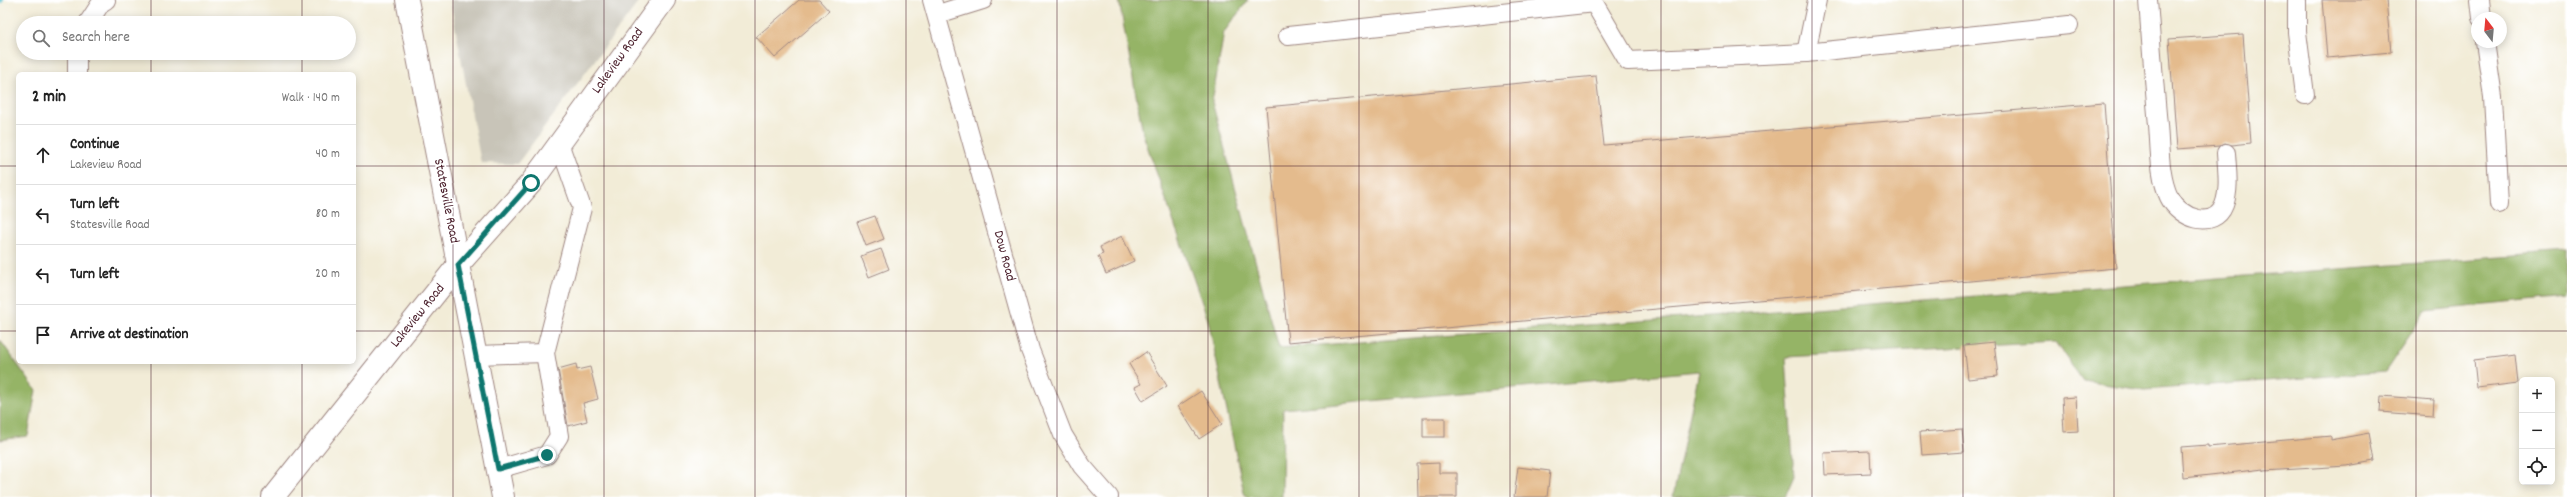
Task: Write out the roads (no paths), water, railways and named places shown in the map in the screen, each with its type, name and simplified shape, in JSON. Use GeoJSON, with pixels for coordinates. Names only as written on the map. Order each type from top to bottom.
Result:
{"type":"FeatureCollection","features":[{"type":"Feature","properties":{"kind":"main road","name":"Statesville Road"},"geometry":{"type":"LineString","coordinates":[[407,0],[503,497]]}},
{"type":"Feature","properties":{"kind":"main road","name":"Lakeview Road"},"geometry":{"type":"LineString","coordinates":[[273,497],[458,265],[531,183],[664,0]]}},
{"type":"Feature","properties":{"kind":"street"},"geometry":{"type":"LineString","coordinates":[[93,16],[101,3],[106,0]]}},
{"type":"Feature","properties":{"kind":"street"},"geometry":{"type":"LineString","coordinates":[[935,7],[983,0]]}},
{"type":"Feature","properties":{"kind":"street"},"geometry":{"type":"LineString","coordinates":[[1806,53],[1817,0]]}},
{"type":"Feature","properties":{"kind":"street"},"geometry":{"type":"LineString","coordinates":[[2148,0],[2161,168],[2169,197],[2181,213],[2194,220],[2205,219],[2216,215],[2223,207],[2227,195],[2226,154]]}},
{"type":"Feature","properties":{"kind":"street"},"geometry":{"type":"LineString","coordinates":[[2297,0],[2297,32],[2305,95]]}},
{"type":"Feature","properties":{"kind":"street"},"geometry":{"type":"LineString","coordinates":[[2480,0],[2481,12]]}},
{"type":"Feature","properties":{"kind":"street"},"geometry":{"type":"LineString","coordinates":[[1288,36],[1595,1],[1628,61],[1806,53],[2069,26]]}},
{"type":"Feature","properties":{"kind":"street","name":"Dow Road"},"geometry":{"type":"LineString","coordinates":[[935,7],[1030,350],[1063,435],[1082,466],[1109,497]]}},
{"type":"Feature","properties":{"kind":"street"},"geometry":{"type":"LineString","coordinates":[[2486,48],[2493,97],[2499,204]]}},
{"type":"Feature","properties":{"kind":"street"},"geometry":{"type":"LineString","coordinates":[[77,60],[77,72]]}},
{"type":"Feature","properties":{"kind":"street"},"geometry":{"type":"LineString","coordinates":[[498,469],[547,455],[559,436],[545,353],[582,208],[559,144]]}},
{"type":"Feature","properties":{"kind":"street"},"geometry":{"type":"LineString","coordinates":[[476,355],[545,353]]}}]}
